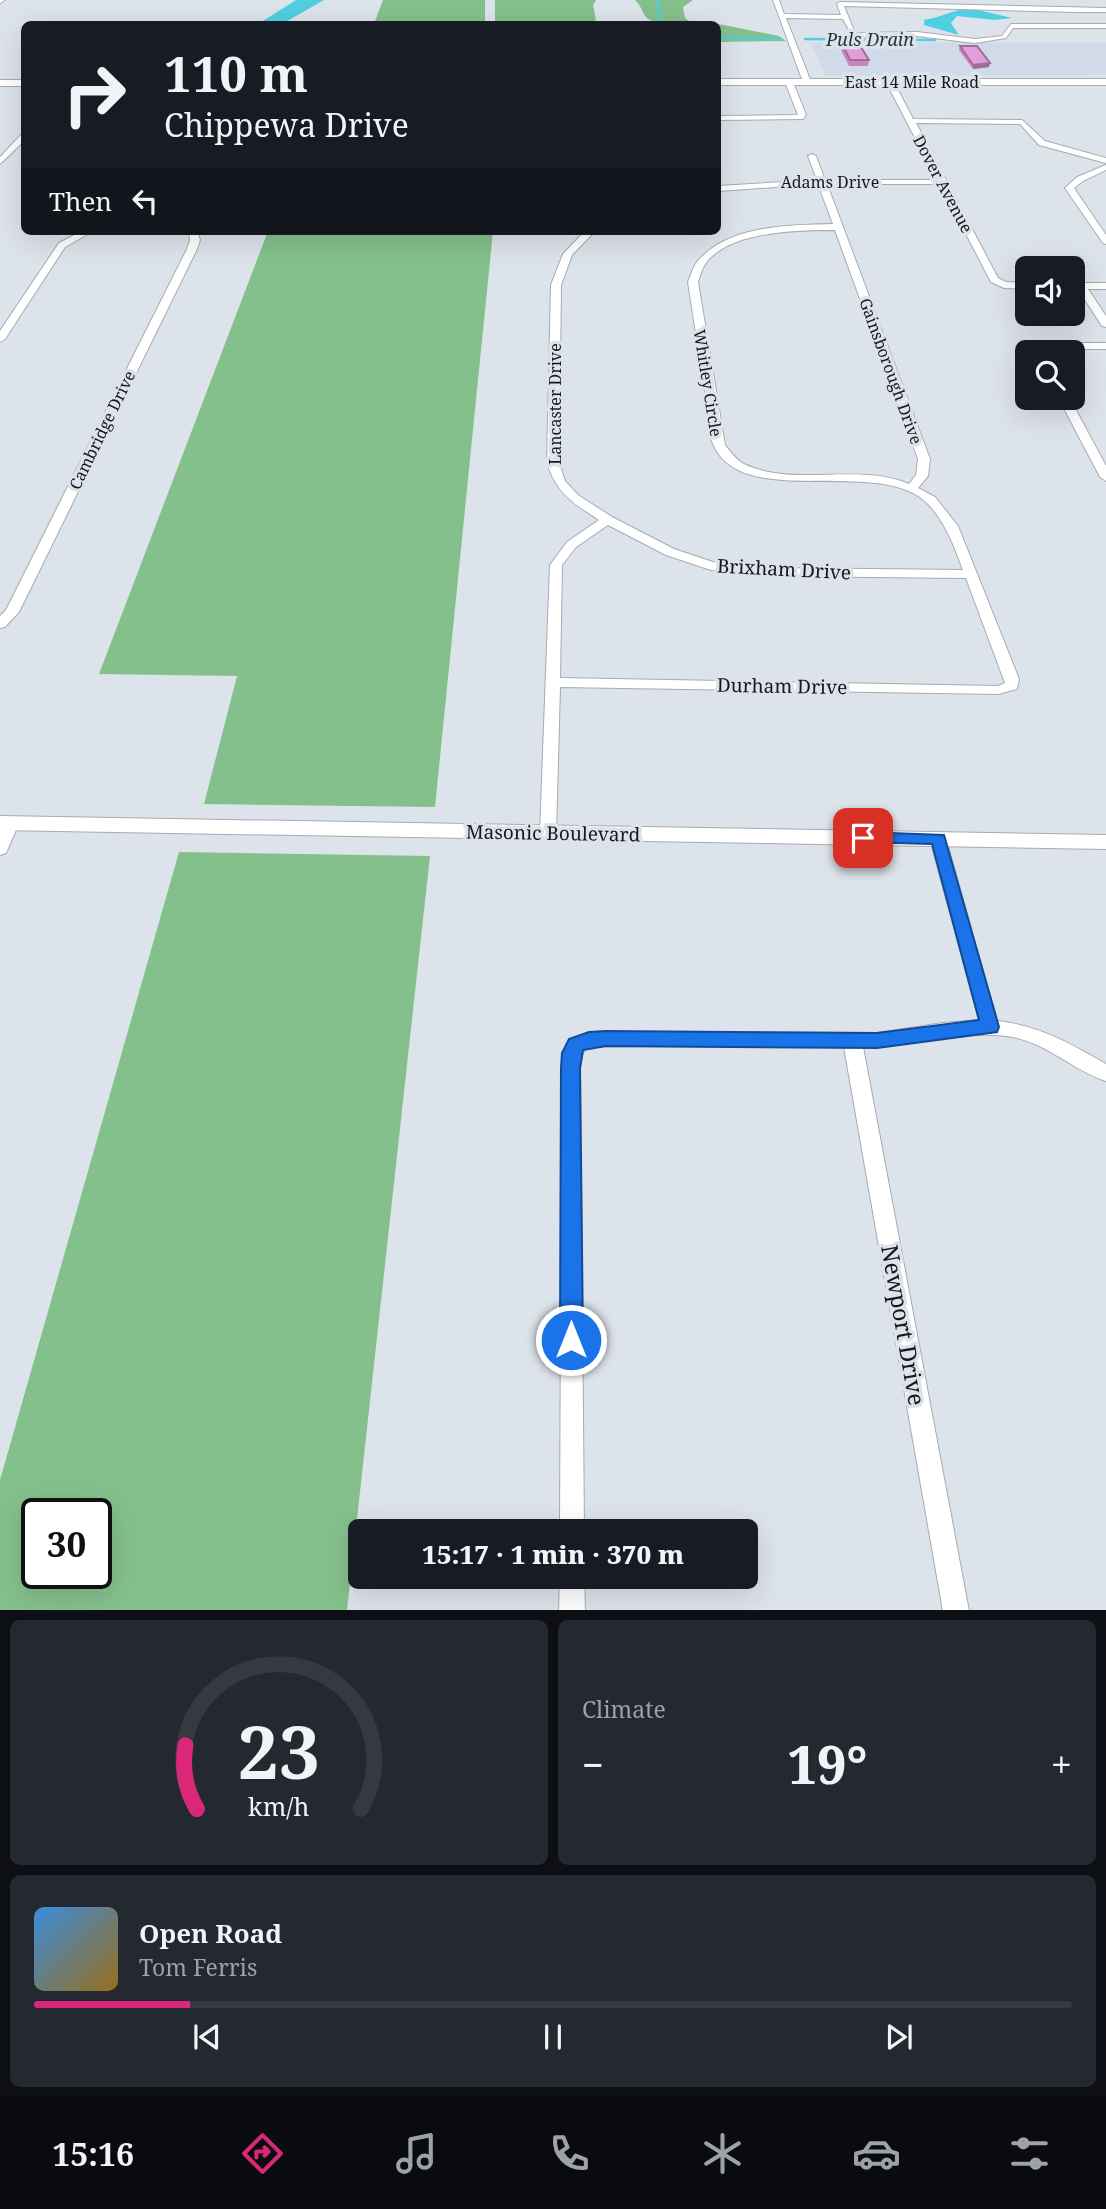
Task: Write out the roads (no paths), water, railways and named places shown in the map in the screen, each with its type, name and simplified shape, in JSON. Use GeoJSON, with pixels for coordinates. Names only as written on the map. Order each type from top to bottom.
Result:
{"type":"FeatureCollection","features":[{"type":"Feature","properties":{"kind":"main road","name":"East 14 Mile Road"},"geometry":{"type":"LineString","coordinates":[[721,82],[1106,82]]}},
{"type":"Feature","properties":{"kind":"main road"},"geometry":{"type":"LineString","coordinates":[[0,83],[21,83]]}},
{"type":"Feature","properties":{"kind":"street"},"geometry":{"type":"LineString","coordinates":[[776,0],[807,82]]}},
{"type":"Feature","properties":{"kind":"street"},"geometry":{"type":"LineString","coordinates":[[1106,10],[1005,10],[971,6],[840,4],[853,35],[993,39],[1004,37],[1008,27],[1015,26],[1106,26]]}},
{"type":"Feature","properties":{"kind":"street"},"geometry":{"type":"LineString","coordinates":[[782,16],[844,17]]}},
{"type":"Feature","properties":{"kind":"street"},"geometry":{"type":"LineString","coordinates":[[778,82],[792,118]]}},
{"type":"Feature","properties":{"kind":"street"},"geometry":{"type":"LineString","coordinates":[[721,118],[792,118],[802,115],[789,82]]}},
{"type":"Feature","properties":{"kind":"street","name":"Dover Avenue"},"geometry":{"type":"LineString","coordinates":[[890,82],[994,280],[999,284],[1015,285]]}},
{"type":"Feature","properties":{"kind":"street"},"geometry":{"type":"LineString","coordinates":[[910,121],[1021,122],[1039,141],[1106,161]]}},
{"type":"Feature","properties":{"kind":"street"},"geometry":{"type":"LineString","coordinates":[[0,162],[21,140]]}},
{"type":"Feature","properties":{"kind":"street","name":"Gainsborough Drive"},"geometry":{"type":"LineString","coordinates":[[812,156],[924,459],[922,476],[912,488]]}},
{"type":"Feature","properties":{"kind":"street"},"geometry":{"type":"LineString","coordinates":[[1106,167],[1080,179],[1069,188],[1106,242]]}},
{"type":"Feature","properties":{"kind":"street","name":"Adams Drive"},"geometry":{"type":"LineString","coordinates":[[721,188],[821,181],[942,182]]}},
{"type":"Feature","properties":{"kind":"street","name":"Whitley Circle"},"geometry":{"type":"LineString","coordinates":[[838,227],[793,228],[753,236],[724,245],[703,257],[699,263],[693,282],[719,446],[726,458],[735,464],[768,475],[861,478],[912,488]]}},
{"type":"Feature","properties":{"kind":"street"},"geometry":{"type":"LineString","coordinates":[[0,339],[62,245],[81,235]]}},
{"type":"Feature","properties":{"kind":"street","name":"Cambridge Drive"},"geometry":{"type":"LineString","coordinates":[[0,624],[12,612],[192,249],[194,235]]}},
{"type":"Feature","properties":{"kind":"street","name":"Lancaster Drive"},"geometry":{"type":"LineString","coordinates":[[587,235],[570,250],[558,271],[553,463],[558,482],[567,492],[608,520]]}},
{"type":"Feature","properties":{"kind":"street"},"geometry":{"type":"LineString","coordinates":[[1085,286],[1106,286]]}},
{"type":"Feature","properties":{"kind":"street"},"geometry":{"type":"LineString","coordinates":[[1085,296],[1106,324]]}},
{"type":"Feature","properties":{"kind":"street"},"geometry":{"type":"LineString","coordinates":[[1085,347],[1106,346]]}},
{"type":"Feature","properties":{"kind":"street"},"geometry":{"type":"LineString","coordinates":[[1070,410],[1106,477]]}},
{"type":"Feature","properties":{"kind":"street"},"geometry":{"type":"LineString","coordinates":[[912,488],[927,496],[947,515],[971,574]]}},
{"type":"Feature","properties":{"kind":"street"},"geometry":{"type":"LineString","coordinates":[[548,833],[556,565],[561,554],[570,545],[608,520]]}},
{"type":"Feature","properties":{"kind":"street","name":"Brixham Drive"},"geometry":{"type":"LineString","coordinates":[[608,520],[690,560],[733,570],[971,574]]}},
{"type":"Feature","properties":{"kind":"street","name":"Durham Drive"},"geometry":{"type":"LineString","coordinates":[[552,682],[998,690],[1012,687],[1012,679],[971,574]]}},
{"type":"Feature","properties":{"kind":"street"},"geometry":{"type":"LineString","coordinates":[[0,849],[5,823]]}},
{"type":"Feature","properties":{"kind":"street","name":"Masonic Boulevard"},"geometry":{"type":"LineString","coordinates":[[5,823],[1106,842]]}},
{"type":"Feature","properties":{"kind":"street"},"geometry":{"type":"LineString","coordinates":[[938,839],[990,1027]]}},
{"type":"Feature","properties":{"kind":"street"},"geometry":{"type":"LineString","coordinates":[[572,1519],[571,1053],[576,1045],[589,1040],[606,1039],[877,1040],[943,1030],[990,1027],[1015,1030],[1049,1041],[1106,1073]]}},
{"type":"Feature","properties":{"kind":"street","name":"Newport Drive"},"geometry":{"type":"LineString","coordinates":[[852,1040],[956,1610]]}},
{"type":"Feature","properties":{"kind":"street"},"geometry":{"type":"LineString","coordinates":[[572,1589],[572,1610]]}},
{"type":"Feature","properties":{"kind":"water"},"geometry":{"type":"Polygon","coordinates":[[[296,0],[324,0],[287,21],[263,21],[296,0]]]}},
{"type":"Feature","properties":{"kind":"water"},"geometry":{"type":"Polygon","coordinates":[[[970,8],[1012,18],[995,20],[957,16],[951,23],[959,35],[924,25],[924,20],[970,8]]]}},
{"type":"Feature","properties":{"kind":"waterway","name":"Puls Drain"},"geometry":{"type":"LineString","coordinates":[[657,0],[660,21]]}},
{"type":"Feature","properties":{"kind":"waterway","name":"Puls Drain"},"geometry":{"type":"LineString","coordinates":[[721,37],[780,39]]}},
{"type":"Feature","properties":{"kind":"waterway","name":"Puls Drain"},"geometry":{"type":"LineString","coordinates":[[805,39],[935,40]]}}]}
